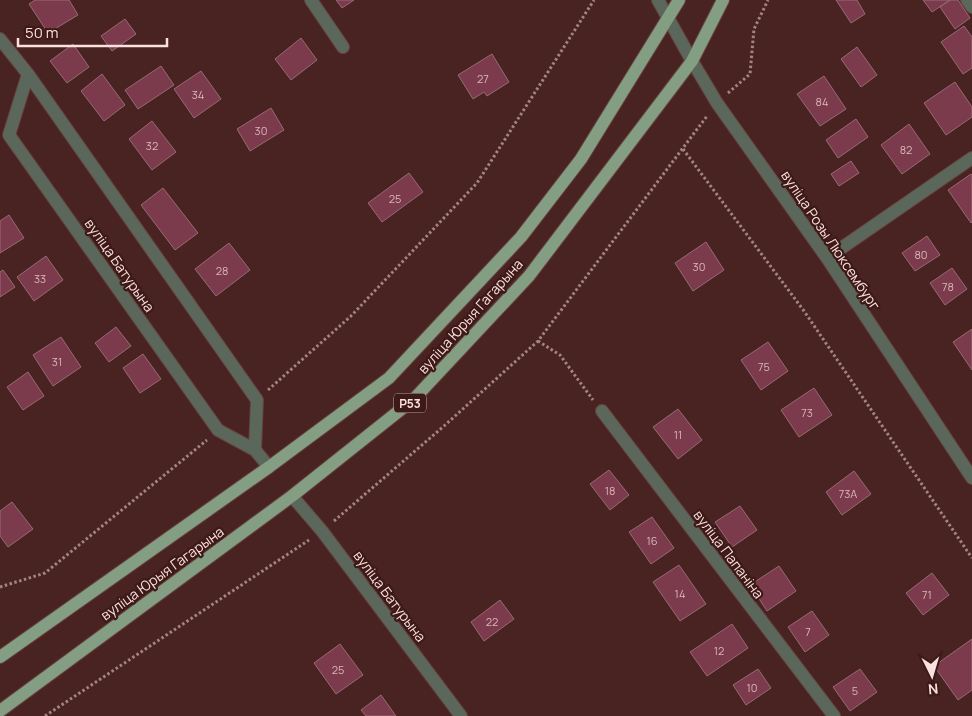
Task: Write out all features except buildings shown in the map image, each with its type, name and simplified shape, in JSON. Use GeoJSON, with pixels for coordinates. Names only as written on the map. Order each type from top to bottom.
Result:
{"type":"FeatureCollection","features":[{"type":"Feature","properties":{"kind":"main road","name":"вуліца Юрыя Гагарына"},"geometry":{"type":"LineString","coordinates":[[0,657],[269,467],[389,378],[521,237],[580,160],[679,0]]}},
{"type":"Feature","properties":{"kind":"main road","name":"вуліца Юрыя Гагарына"},"geometry":{"type":"LineString","coordinates":[[0,711],[292,496],[414,399],[529,276],[692,61],[722,0]]}},
{"type":"Feature","properties":{"kind":"street"},"geometry":{"type":"LineString","coordinates":[[311,0],[343,47]]}},
{"type":"Feature","properties":{"kind":"street"},"geometry":{"type":"LineString","coordinates":[[658,0],[668,17]]}},
{"type":"Feature","properties":{"kind":"street"},"geometry":{"type":"LineString","coordinates":[[664,0],[668,17]]}},
{"type":"Feature","properties":{"kind":"street"},"geometry":{"type":"LineString","coordinates":[[967,0],[972,7]]}},
{"type":"Feature","properties":{"kind":"street","name":"вуліца Розы Люксембург"},"geometry":{"type":"LineString","coordinates":[[668,17],[717,103],[827,258],[972,478]]}},
{"type":"Feature","properties":{"kind":"street"},"geometry":{"type":"LineString","coordinates":[[0,39],[28,74],[257,400],[255,450]]}},
{"type":"Feature","properties":{"kind":"street","name":"вуліца Батурына"},"geometry":{"type":"LineString","coordinates":[[28,74],[9,134],[218,430],[255,450],[269,467]]}},
{"type":"Feature","properties":{"kind":"street"},"geometry":{"type":"LineString","coordinates":[[827,258],[972,158]]}},
{"type":"Feature","properties":{"kind":"street","name":"вуліца Папаніна"},"geometry":{"type":"LineString","coordinates":[[602,411],[834,716]]}},
{"type":"Feature","properties":{"kind":"street","name":"вуліца Батурына"},"geometry":{"type":"LineString","coordinates":[[292,496],[322,531],[461,716]]}},
{"type":"Feature","properties":{"kind":"path"},"geometry":{"type":"LineString","coordinates":[[257,400],[351,316],[477,182],[594,0]]}},
{"type":"Feature","properties":{"kind":"path"},"geometry":{"type":"LineString","coordinates":[[45,716],[322,531],[444,426],[538,341],[717,103],[750,74],[754,29],[768,0]]}},
{"type":"Feature","properties":{"kind":"path"},"geometry":{"type":"LineString","coordinates":[[683,149],[804,311],[972,558]]}},
{"type":"Feature","properties":{"kind":"path"},"geometry":{"type":"LineString","coordinates":[[538,341],[560,356],[602,411]]}},
{"type":"Feature","properties":{"kind":"path"},"geometry":{"type":"LineString","coordinates":[[0,587],[46,573],[218,430]]}}]}
